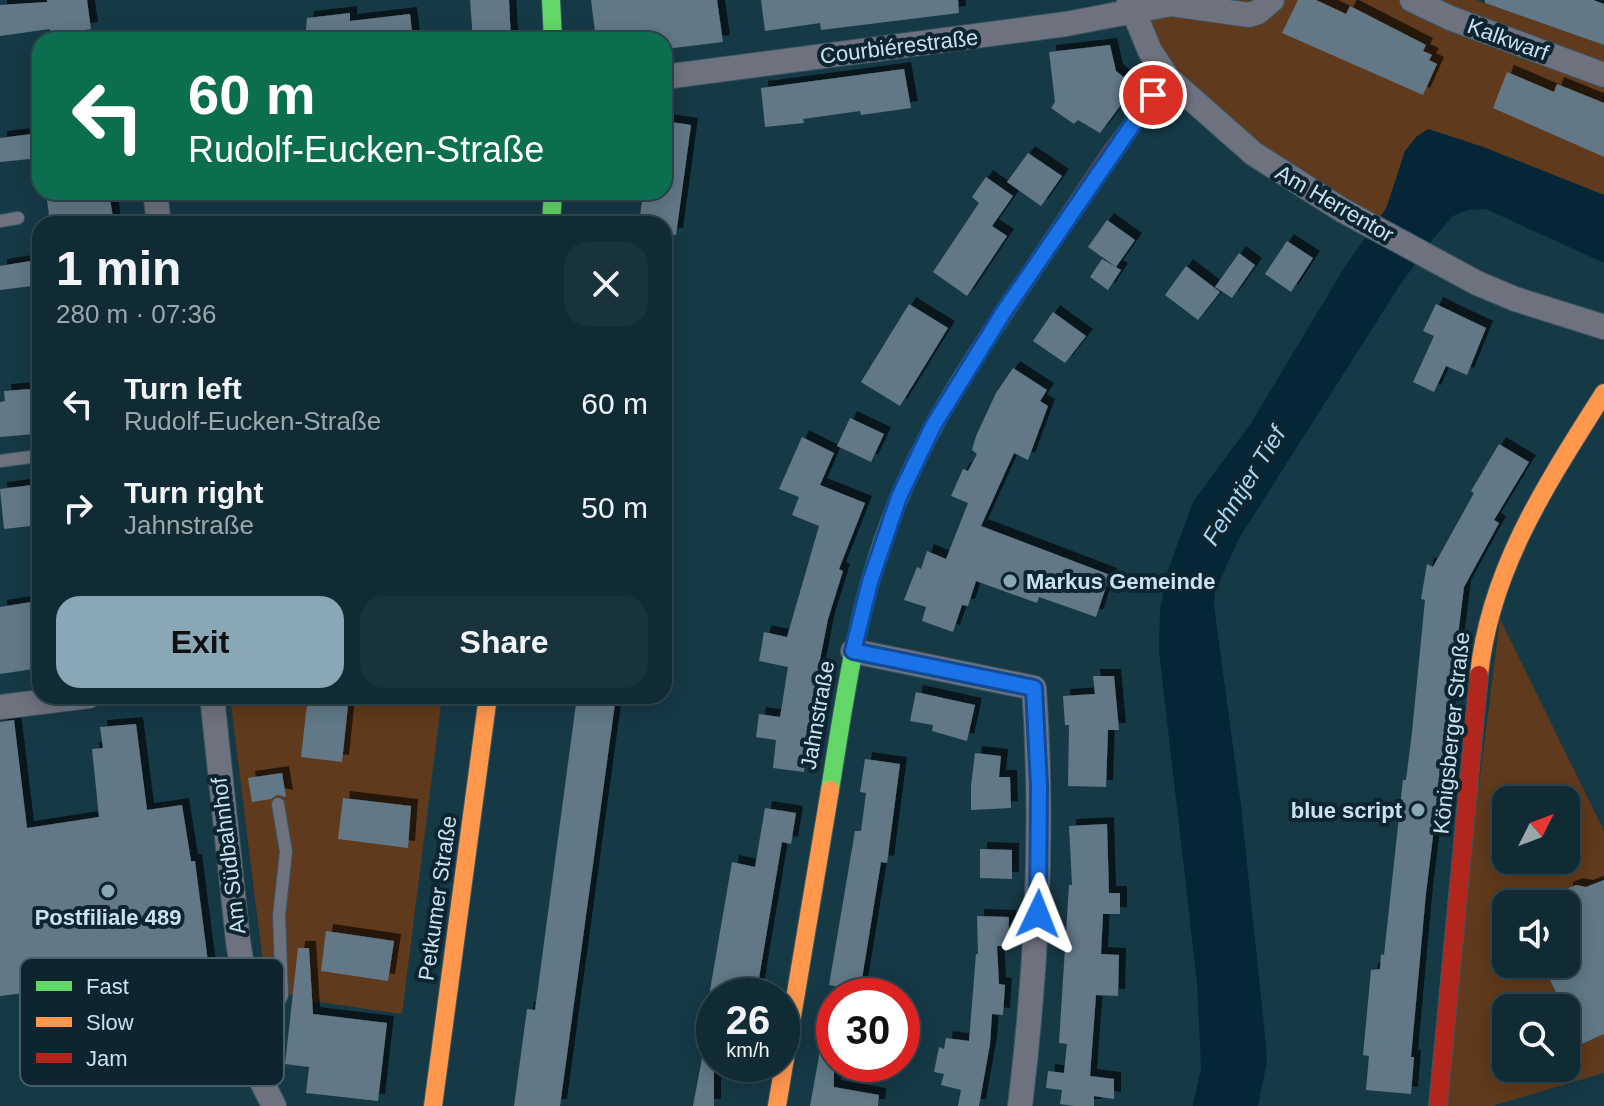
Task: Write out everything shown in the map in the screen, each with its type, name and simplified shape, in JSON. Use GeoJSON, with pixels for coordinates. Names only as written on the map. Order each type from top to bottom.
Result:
{"type":"FeatureCollection","features":[{"type":"Feature","properties":{"kind":"street"},"geometry":{"type":"LineString","coordinates":[[551,0],[553,32]]}},
{"type":"Feature","properties":{"kind":"street"},"geometry":{"type":"LineString","coordinates":[[1131,6],[1171,4],[1249,15],[1258,12],[1272,0]]}},
{"type":"Feature","properties":{"kind":"street","name":"Kalkwarf"},"geometry":{"type":"LineString","coordinates":[[1412,0],[1450,18],[1604,75]]}},
{"type":"Feature","properties":{"kind":"street","name":"Courbiérestraße"},"geometry":{"type":"LineString","coordinates":[[672,76],[1066,24],[1131,6]]}},
{"type":"Feature","properties":{"kind":"street","name":"Am Herrentor"},"geometry":{"type":"LineString","coordinates":[[1131,6],[1150,51],[1168,78],[1254,154],[1316,195],[1497,292],[1604,327]]}},
{"type":"Feature","properties":{"kind":"street","name":"Jahnstraße"},"geometry":{"type":"LineString","coordinates":[[777,1106],[819,865],[834,749],[853,651],[870,582],[899,497],[933,426],[1003,313],[1123,136],[1168,78]]}},
{"type":"Feature","properties":{"kind":"street","name":"Königsberger Straße"},"geometry":{"type":"LineString","coordinates":[[1438,1106],[1488,614],[1503,570],[1604,393]]}},
{"type":"Feature","properties":{"kind":"street"},"geometry":{"type":"LineString","coordinates":[[853,651],[1034,688],[1039,786],[1038,896],[1020,1106]]}},
{"type":"Feature","properties":{"kind":"street"},"geometry":{"type":"LineString","coordinates":[[0,707],[32,703]]}},
{"type":"Feature","properties":{"kind":"street","name":"Am Südbahnhof"},"geometry":{"type":"LineString","coordinates":[[213,704],[241,958]]}},
{"type":"Feature","properties":{"kind":"street","name":"Petkumer Straße"},"geometry":{"type":"LineString","coordinates":[[433,1106],[487,704]]}},
{"type":"Feature","properties":{"kind":"street","name":"Am Südbahnhof"},"geometry":{"type":"LineString","coordinates":[[264,1086],[274,1106]]}},
{"type":"Feature","properties":{"kind":"lane"},"geometry":{"type":"LineString","coordinates":[[0,221],[18,218]]}},
{"type":"Feature","properties":{"kind":"lane"},"geometry":{"type":"LineString","coordinates":[[0,461],[30,457]]}},
{"type":"Feature","properties":{"kind":"lane"},"geometry":{"type":"LineString","coordinates":[[278,804],[286,852],[279,916],[281,958]]}},
{"type":"Feature","properties":{"kind":"shaded area"},"geometry":{"type":"Polygon","coordinates":[[[1171,0],[1476,0],[1604,45],[1604,195],[1483,147],[1428,129],[1405,151],[1389,203],[1374,227],[1316,195],[1150,51],[1150,8],[1171,0]]]}},
{"type":"Feature","properties":{"kind":"shaded area"},"geometry":{"type":"Polygon","coordinates":[[[1500,619],[1604,831],[1604,881],[1564,890],[1492,890],[1492,978],[1555,978],[1550,980],[1556,994],[1492,994],[1492,1082],[1573,1082],[1492,1106],[1438,1106],[1500,619]]]}},
{"type":"Feature","properties":{"kind":"shaded area"},"geometry":{"type":"Polygon","coordinates":[[[231,704],[441,704],[402,1014],[312,1001],[284,992],[284,958],[262,958],[231,704]]]}},
{"type":"Feature","properties":{"kind":"shaded area"},"geometry":{"type":"Polygon","coordinates":[[[1604,1034],[1604,1073],[1580,1080],[1580,1045],[1604,1034]]]}},
{"type":"Feature","properties":{"kind":"water","name":"Fehntjer Tief"},"geometry":{"type":"Polygon","coordinates":[[[1428,129],[1483,147],[1604,195],[1604,263],[1486,209],[1467,210],[1453,216],[1398,288],[1238,540],[1215,592],[1214,606],[1241,806],[1267,1061],[1258,1106],[1193,1106],[1201,1068],[1197,982],[1159,651],[1160,610],[1167,573],[1193,502],[1251,423],[1346,265],[1386,209],[1405,151],[1416,137],[1428,129]]]}},
{"type":"Feature","properties":{"kind":"building"},"geometry":{"type":"Polygon","coordinates":[[[87,0],[91,29],[50,32],[50,29],[0,36],[0,5],[87,0]]]}},
{"type":"Feature","properties":{"kind":"building"},"geometry":{"type":"Polygon","coordinates":[[[470,0],[509,0],[511,32],[472,32],[470,0]]]}},
{"type":"Feature","properties":{"kind":"building"},"geometry":{"type":"Polygon","coordinates":[[[591,0],[717,0],[723,42],[672,48],[672,32],[595,32],[591,0]]]}},
{"type":"Feature","properties":{"kind":"building"},"geometry":{"type":"Polygon","coordinates":[[[761,0],[958,0],[959,13],[821,30],[820,23],[765,31],[761,0]]]}},
{"type":"Feature","properties":{"kind":"building"},"geometry":{"type":"Polygon","coordinates":[[[1298,0],[1316,0],[1346,14],[1350,6],[1426,45],[1423,51],[1432,55],[1429,60],[1437,64],[1423,95],[1282,33],[1298,0]]]}},
{"type":"Feature","properties":{"kind":"building"},"geometry":{"type":"Polygon","coordinates":[[[1485,0],[1593,0],[1604,4],[1604,45],[1485,3],[1485,0]]]}},
{"type":"Feature","properties":{"kind":"building"},"geometry":{"type":"Polygon","coordinates":[[[350,13],[350,21],[410,14],[412,32],[306,32],[307,18],[350,13]]]}},
{"type":"Feature","properties":{"kind":"building"},"geometry":{"type":"Polygon","coordinates":[[[1110,45],[1116,71],[1135,86],[1100,133],[1078,120],[1074,124],[1051,108],[1055,102],[1049,52],[1110,45]]]}},
{"type":"Feature","properties":{"kind":"building"},"geometry":{"type":"Polygon","coordinates":[[[904,69],[911,108],[861,115],[860,111],[803,119],[804,123],[765,127],[761,88],[904,69]]]}},
{"type":"Feature","properties":{"kind":"building"},"geometry":{"type":"Polygon","coordinates":[[[1507,72],[1554,92],[1557,84],[1604,103],[1604,157],[1493,108],[1507,72]]]}},
{"type":"Feature","properties":{"kind":"building"},"geometry":{"type":"Polygon","coordinates":[[[672,122],[691,125],[676,235],[672,235],[672,216],[640,216],[642,200],[672,200],[672,122]]]}},
{"type":"Feature","properties":{"kind":"building"},"geometry":{"type":"Polygon","coordinates":[[[32,134],[32,159],[0,162],[0,138],[32,134]]]}},
{"type":"Feature","properties":{"kind":"building"},"geometry":{"type":"Polygon","coordinates":[[[1028,153],[1062,176],[1041,206],[1007,182],[1028,153]]]}},
{"type":"Feature","properties":{"kind":"building"},"geometry":{"type":"Polygon","coordinates":[[[986,177],[1013,196],[992,226],[1007,236],[967,296],[933,272],[979,203],[972,197],[986,177]]]}},
{"type":"Feature","properties":{"kind":"building"},"geometry":{"type":"Polygon","coordinates":[[[47,200],[110,200],[113,216],[49,216],[47,200]]]}},
{"type":"Feature","properties":{"kind":"building"},"geometry":{"type":"Polygon","coordinates":[[[1107,220],[1135,240],[1116,267],[1088,247],[1107,220]]]}},
{"type":"Feature","properties":{"kind":"building"},"geometry":{"type":"Polygon","coordinates":[[[1287,241],[1313,258],[1291,292],[1265,274],[1287,241]]]}},
{"type":"Feature","properties":{"kind":"building"},"geometry":{"type":"Polygon","coordinates":[[[1239,253],[1255,265],[1232,298],[1215,287],[1239,253]]]}},
{"type":"Feature","properties":{"kind":"building"},"geometry":{"type":"Polygon","coordinates":[[[1102,259],[1121,270],[1108,290],[1090,277],[1102,259]]]}},
{"type":"Feature","properties":{"kind":"building"},"geometry":{"type":"Polygon","coordinates":[[[32,261],[32,286],[0,290],[0,266],[32,261]]]}},
{"type":"Feature","properties":{"kind":"building"},"geometry":{"type":"Polygon","coordinates":[[[1186,266],[1220,292],[1198,320],[1165,295],[1186,266]]]}},
{"type":"Feature","properties":{"kind":"building"},"geometry":{"type":"Polygon","coordinates":[[[909,304],[948,328],[900,406],[861,382],[909,304]]]}},
{"type":"Feature","properties":{"kind":"building"},"geometry":{"type":"Polygon","coordinates":[[[1436,304],[1486,328],[1467,375],[1446,366],[1434,392],[1413,382],[1434,336],[1423,331],[1436,304]]]}},
{"type":"Feature","properties":{"kind":"building"},"geometry":{"type":"Polygon","coordinates":[[[1053,312],[1086,336],[1065,363],[1033,341],[1053,312]]]}},
{"type":"Feature","properties":{"kind":"building"},"geometry":{"type":"Polygon","coordinates":[[[1013,368],[1047,390],[1040,401],[1048,406],[1028,460],[1014,453],[981,526],[1110,575],[1096,617],[1039,597],[1037,603],[976,581],[968,606],[962,605],[953,632],[922,621],[926,607],[904,600],[927,551],[946,559],[968,503],[951,496],[963,469],[968,471],[977,454],[972,450],[976,436],[996,393],[1013,368]]]}},
{"type":"Feature","properties":{"kind":"building"},"geometry":{"type":"Polygon","coordinates":[[[31,389],[32,434],[0,437],[0,402],[5,401],[4,391],[31,389]]]}},
{"type":"Feature","properties":{"kind":"building"},"geometry":{"type":"Polygon","coordinates":[[[850,418],[884,434],[871,462],[837,446],[850,418]]]}},
{"type":"Feature","properties":{"kind":"building"},"geometry":{"type":"Polygon","coordinates":[[[802,437],[834,453],[820,485],[865,503],[839,569],[843,571],[828,619],[815,685],[804,772],[773,768],[776,740],[756,737],[759,714],[780,717],[788,667],[759,661],[764,632],[787,637],[819,526],[792,515],[799,497],[779,489],[802,437]]]}},
{"type":"Feature","properties":{"kind":"building"},"geometry":{"type":"Polygon","coordinates":[[[1499,444],[1529,462],[1494,520],[1499,523],[1464,587],[1426,893],[1411,1057],[1414,1057],[1411,1094],[1366,1090],[1369,1056],[1363,1055],[1371,970],[1380,969],[1381,954],[1384,955],[1403,780],[1406,780],[1412,732],[1425,600],[1421,599],[1427,564],[1433,567],[1474,493],[1471,491],[1499,444]]]}},
{"type":"Feature","properties":{"kind":"building"},"geometry":{"type":"Polygon","coordinates":[[[32,485],[32,526],[4,529],[0,489],[32,485]]]}},
{"type":"Feature","properties":{"kind":"building"},"geometry":{"type":"Polygon","coordinates":[[[31,602],[32,669],[0,674],[0,607],[31,602]]]}},
{"type":"Feature","properties":{"kind":"building"},"geometry":{"type":"Polygon","coordinates":[[[1093,676],[1114,676],[1119,730],[1108,730],[1106,787],[1068,786],[1069,725],[1065,725],[1063,696],[1095,694],[1093,676]]]}},
{"type":"Feature","properties":{"kind":"building"},"geometry":{"type":"Polygon","coordinates":[[[916,692],[975,705],[967,741],[932,731],[933,725],[910,721],[916,692]]]}},
{"type":"Feature","properties":{"kind":"building"},"geometry":{"type":"Polygon","coordinates":[[[307,704],[348,704],[342,762],[301,757],[307,704]]]}},
{"type":"Feature","properties":{"kind":"building"},"geometry":{"type":"Polygon","coordinates":[[[576,704],[615,704],[560,1106],[514,1106],[527,1009],[535,1010],[576,704]]]}},
{"type":"Feature","properties":{"kind":"building"},"geometry":{"type":"Polygon","coordinates":[[[14,720],[27,828],[99,817],[92,749],[103,748],[100,727],[136,724],[147,810],[182,805],[191,861],[195,861],[207,958],[20,958],[20,994],[0,996],[0,722],[14,720]]]}},
{"type":"Feature","properties":{"kind":"building"},"geometry":{"type":"Polygon","coordinates":[[[975,753],[1001,756],[999,777],[1010,777],[1011,808],[971,810],[975,753]]]}},
{"type":"Feature","properties":{"kind":"building"},"geometry":{"type":"Polygon","coordinates":[[[865,759],[900,764],[887,863],[881,862],[862,978],[830,978],[855,831],[861,831],[866,793],[860,792],[865,759]]]}},
{"type":"Feature","properties":{"kind":"building"},"geometry":{"type":"Polygon","coordinates":[[[282,773],[286,797],[277,795],[252,802],[248,778],[282,773]]]}},
{"type":"Feature","properties":{"kind":"building"},"geometry":{"type":"Polygon","coordinates":[[[343,798],[411,806],[408,848],[338,839],[343,798]]]}},
{"type":"Feature","properties":{"kind":"building"},"geometry":{"type":"Polygon","coordinates":[[[765,808],[796,813],[791,844],[782,842],[759,978],[712,978],[732,862],[755,867],[765,808]]]}},
{"type":"Feature","properties":{"kind":"building"},"geometry":{"type":"Polygon","coordinates":[[[1107,824],[1109,893],[1120,893],[1120,914],[1103,914],[1101,954],[1119,955],[1118,996],[1096,995],[1090,1076],[1114,1079],[1114,1099],[1094,1096],[1094,1106],[1073,1106],[1060,1104],[1062,1090],[1046,1088],[1048,1071],[1064,1073],[1067,1044],[1059,1043],[1069,885],[1072,885],[1069,826],[1107,824]]]}},
{"type":"Feature","properties":{"kind":"building"},"geometry":{"type":"Polygon","coordinates":[[[980,849],[1012,850],[1012,879],[980,878],[980,849]]]}},
{"type":"Feature","properties":{"kind":"building"},"geometry":{"type":"Polygon","coordinates":[[[1604,880],[1604,1034],[1580,1045],[1580,994],[1556,994],[1550,980],[1580,978],[1580,890],[1566,889],[1576,885],[1586,887],[1604,880]]]}},
{"type":"Feature","properties":{"kind":"building"},"geometry":{"type":"Polygon","coordinates":[[[977,916],[1009,917],[1008,946],[997,946],[999,984],[1005,985],[1003,1015],[992,1014],[979,1106],[958,1106],[961,1090],[941,1085],[944,1074],[934,1072],[939,1047],[944,1049],[946,1038],[969,1041],[978,954],[977,916]]]}},
{"type":"Feature","properties":{"kind":"building"},"geometry":{"type":"Polygon","coordinates":[[[326,931],[394,941],[388,981],[321,971],[326,931]]]}},
{"type":"Feature","properties":{"kind":"building"},"geometry":{"type":"Polygon","coordinates":[[[298,948],[309,948],[313,1014],[387,1023],[378,1101],[306,1093],[309,1067],[285,1064],[298,948]]]}},
{"type":"Feature","properties":{"kind":"building"},"geometry":{"type":"Polygon","coordinates":[[[816,1073],[816,1082],[834,1082],[834,1087],[879,1095],[878,1106],[810,1106],[816,1073]]]}},
{"type":"Feature","properties":{"kind":"building"},"geometry":{"type":"Polygon","coordinates":[[[698,1082],[714,1082],[714,1106],[693,1106],[698,1082]]]}},
{"type":"Feature","properties":{"kind":"traffic: fast"},"geometry":{"type":"LineString","coordinates":[[551,0],[553,32]]}},
{"type":"Feature","properties":{"kind":"traffic: fast"},"geometry":{"type":"LineString","coordinates":[[552,200],[552,216]]}},
{"type":"Feature","properties":{"kind":"traffic: fast"},"geometry":{"type":"LineString","coordinates":[[830,790],[854,649],[882,545],[904,486],[928,436],[1000,319]]}},
{"type":"Feature","properties":{"kind":"traffic: slow"},"geometry":{"type":"LineString","coordinates":[[1479,675],[1495,598],[1509,562],[1543,493],[1604,393]]}},
{"type":"Feature","properties":{"kind":"traffic: slow"},"geometry":{"type":"LineString","coordinates":[[433,1106],[487,704]]}},
{"type":"Feature","properties":{"kind":"traffic: slow"},"geometry":{"type":"LineString","coordinates":[[777,1106],[830,790]]}},
{"type":"Feature","properties":{"kind":"traffic: jam"},"geometry":{"type":"LineString","coordinates":[[1000,319],[1111,153],[1168,78]]}},
{"type":"Feature","properties":{"kind":"traffic: jam"},"geometry":{"type":"LineString","coordinates":[[1438,1106],[1479,675]]}},
{"type":"Feature","properties":{"kind":"place","name":"Markus Gemeinde"},"geometry":{"type":"Point","coordinates":[1010,581]}},
{"type":"Feature","properties":{"kind":"place","name":"blue script"},"geometry":{"type":"Point","coordinates":[1418,810]}},
{"type":"Feature","properties":{"kind":"place","name":"Postfiliale 489"},"geometry":{"type":"Point","coordinates":[108,891]}},
{"type":"Feature","properties":{"kind":"route"},"geometry":{"type":"LineString","coordinates":[[1038,914],[1039,786],[1034,688],[853,651],[870,582],[899,497],[933,426],[968,365],[1153,95]]}}]}
